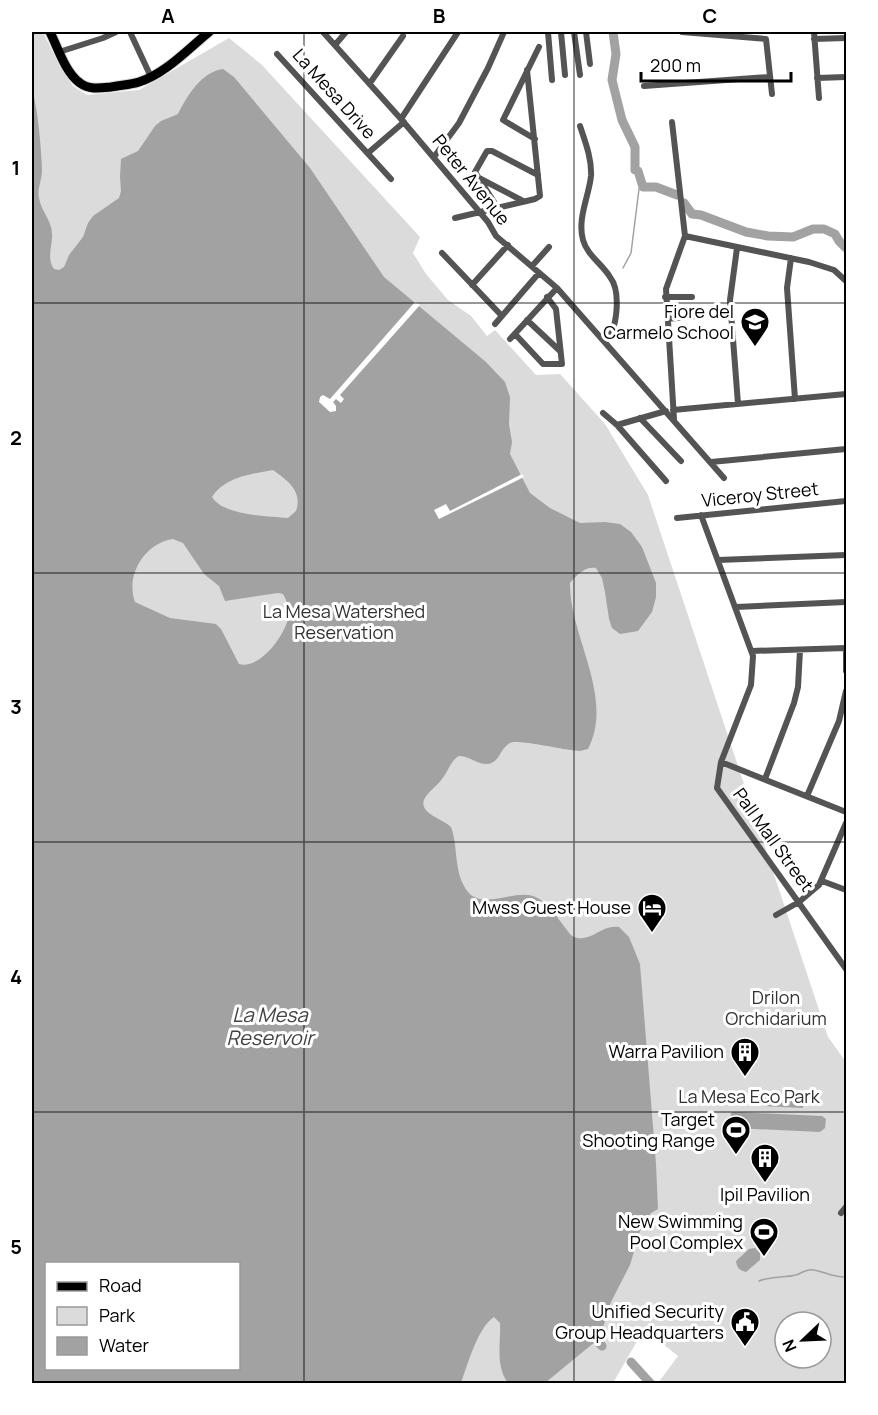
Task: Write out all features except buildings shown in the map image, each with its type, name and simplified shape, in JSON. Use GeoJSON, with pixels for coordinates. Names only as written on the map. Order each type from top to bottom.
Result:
{"type":"FeatureCollection","features":[{"type":"Feature","properties":{"kind":"main road"},"geometry":{"type":"LineString","coordinates":[[53,32],[59,52],[76,79],[87,87],[111,87],[139,82],[151,77],[209,32]]}},
{"type":"Feature","properties":{"kind":"street"},"geometry":{"type":"LineString","coordinates":[[59,52],[116,32]]}},
{"type":"Feature","properties":{"kind":"street"},"geometry":{"type":"LineString","coordinates":[[130,32],[151,77]]}},
{"type":"Feature","properties":{"kind":"street","name":"Peter Avenue"},"geometry":{"type":"LineString","coordinates":[[323,32],[434,157],[480,212],[496,236],[556,288],[660,405],[670,411]]}},
{"type":"Feature","properties":{"kind":"street"},"geometry":{"type":"LineString","coordinates":[[335,45],[346,32]]}},
{"type":"Feature","properties":{"kind":"street","name":"La Mesa Drive"},"geometry":{"type":"LineString","coordinates":[[368,153],[403,121],[458,32]]}},
{"type":"Feature","properties":{"kind":"street"},"geometry":{"type":"LineString","coordinates":[[434,157],[464,113],[504,32]]}},
{"type":"Feature","properties":{"kind":"street"},"geometry":{"type":"LineString","coordinates":[[548,32],[552,80]]}},
{"type":"Feature","properties":{"kind":"street"},"geometry":{"type":"LineString","coordinates":[[561,32],[565,75]]}},
{"type":"Feature","properties":{"kind":"street"},"geometry":{"type":"LineString","coordinates":[[574,32],[579,75]]}},
{"type":"Feature","properties":{"kind":"street"},"geometry":{"type":"LineString","coordinates":[[586,32],[590,64]]}},
{"type":"Feature","properties":{"kind":"street"},"geometry":{"type":"LineString","coordinates":[[682,32],[734,34],[766,39],[771,94]]}},
{"type":"Feature","properties":{"kind":"street"},"geometry":{"type":"LineString","coordinates":[[814,32],[819,98]]}},
{"type":"Feature","properties":{"kind":"street"},"geometry":{"type":"LineString","coordinates":[[370,83],[403,36]]}},
{"type":"Feature","properties":{"kind":"street"},"geometry":{"type":"LineString","coordinates":[[814,39],[846,38]]}},
{"type":"Feature","properties":{"kind":"street"},"geometry":{"type":"LineString","coordinates":[[535,139],[503,120],[539,47]]}},
{"type":"Feature","properties":{"kind":"street","name":"La Mesa Drive"},"geometry":{"type":"LineString","coordinates":[[278,54],[391,179]]}},
{"type":"Feature","properties":{"kind":"street"},"geometry":{"type":"LineString","coordinates":[[455,218],[540,196],[527,70]]}},
{"type":"Feature","properties":{"kind":"street"},"geometry":{"type":"LineString","coordinates":[[644,86],[769,77]]}},
{"type":"Feature","properties":{"kind":"street"},"geometry":{"type":"LineString","coordinates":[[817,78],[846,77]]}},
{"type":"Feature","properties":{"kind":"street"},"geometry":{"type":"LineString","coordinates":[[672,122],[685,236],[669,279],[665,297],[672,397],[670,411],[674,420],[724,478]]}},
{"type":"Feature","properties":{"kind":"street"},"geometry":{"type":"LineString","coordinates":[[580,126],[588,152],[591,173],[581,231],[583,241],[587,250],[614,282],[616,321],[611,337],[605,342]]}},
{"type":"Feature","properties":{"kind":"street"},"geometry":{"type":"LineString","coordinates":[[488,210],[494,202],[477,177],[475,170],[485,152],[490,150],[538,175]]}},
{"type":"Feature","properties":{"kind":"street"},"geometry":{"type":"LineString","coordinates":[[477,177],[524,201]]}},
{"type":"Feature","properties":{"kind":"street"},"geometry":{"type":"LineString","coordinates":[[685,236],[791,258],[834,270],[846,281]]}},
{"type":"Feature","properties":{"kind":"street"},"geometry":{"type":"LineString","coordinates":[[472,285],[508,245]]}},
{"type":"Feature","properties":{"kind":"street"},"geometry":{"type":"LineString","coordinates":[[532,266],[549,246]]}},
{"type":"Feature","properties":{"kind":"street"},"geometry":{"type":"LineString","coordinates":[[737,248],[730,300],[738,404]]}},
{"type":"Feature","properties":{"kind":"street"},"geometry":{"type":"LineString","coordinates":[[442,253],[502,316]]}},
{"type":"Feature","properties":{"kind":"street"},"geometry":{"type":"LineString","coordinates":[[791,258],[787,288],[795,399]]}},
{"type":"Feature","properties":{"kind":"street"},"geometry":{"type":"LineString","coordinates":[[495,324],[539,273]]}},
{"type":"Feature","properties":{"kind":"street"},"geometry":{"type":"LineString","coordinates":[[547,297],[556,309],[562,364],[543,364],[512,336],[547,297],[556,288]]}},
{"type":"Feature","properties":{"kind":"street"},"geometry":{"type":"LineString","coordinates":[[665,297],[692,297]]}},
{"type":"Feature","properties":{"kind":"street"},"geometry":{"type":"LineString","coordinates":[[668,319],[696,316]]}},
{"type":"Feature","properties":{"kind":"street"},"geometry":{"type":"LineString","coordinates":[[527,320],[560,351]]}},
{"type":"Feature","properties":{"kind":"street"},"geometry":{"type":"LineString","coordinates":[[617,425],[670,411],[846,394]]}},
{"type":"Feature","properties":{"kind":"street"},"geometry":{"type":"LineString","coordinates":[[660,405],[669,405],[672,397]]}},
{"type":"Feature","properties":{"kind":"street"},"geometry":{"type":"LineString","coordinates":[[603,413],[617,425],[666,481]]}},
{"type":"Feature","properties":{"kind":"street"},"geometry":{"type":"LineString","coordinates":[[640,418],[681,461]]}},
{"type":"Feature","properties":{"kind":"street"},"geometry":{"type":"LineString","coordinates":[[711,462],[846,449]]}},
{"type":"Feature","properties":{"kind":"street","name":"Viceroy Street"},"geometry":{"type":"LineString","coordinates":[[677,518],[846,501]]}},
{"type":"Feature","properties":{"kind":"street","name":"Pall Mall Street"},"geometry":{"type":"LineString","coordinates":[[701,515],[752,651],[753,664],[751,685],[722,762],[717,788],[846,969]]}},
{"type":"Feature","properties":{"kind":"street"},"geometry":{"type":"LineString","coordinates":[[718,560],[846,555]]}},
{"type":"Feature","properties":{"kind":"street"},"geometry":{"type":"LineString","coordinates":[[736,607],[846,603]]}},
{"type":"Feature","properties":{"kind":"street"},"geometry":{"type":"LineString","coordinates":[[752,651],[846,648],[846,671]]}},
{"type":"Feature","properties":{"kind":"street"},"geometry":{"type":"LineString","coordinates":[[765,779],[794,703],[799,679],[800,650]]}},
{"type":"Feature","properties":{"kind":"street"},"geometry":{"type":"LineString","coordinates":[[807,796],[839,722],[846,691]]}},
{"type":"Feature","properties":{"kind":"street"},"geometry":{"type":"LineString","coordinates":[[722,762],[846,812]]}},
{"type":"Feature","properties":{"kind":"street"},"geometry":{"type":"LineString","coordinates":[[776,915],[799,902],[822,880],[846,824]]}},
{"type":"Feature","properties":{"kind":"street"},"geometry":{"type":"LineString","coordinates":[[822,880],[846,890]]}},
{"type":"Feature","properties":{"kind":"street"},"geometry":{"type":"LineString","coordinates":[[840,1214],[846,1208]]}},
{"type":"Feature","properties":{"kind":"green space","name":"La Mesa Reservoir"},"geometry":{"type":"Polygon","coordinates":[[[32,32],[43,32],[59,65],[73,86],[87,95],[139,90],[229,38],[262,65],[420,237],[413,253],[426,274],[448,300],[471,316],[487,336],[495,330],[536,375],[560,374],[605,424],[648,495],[828,1037],[846,1062],[846,1383],[658,1383],[678,1356],[644,1329],[613,1383],[32,1383],[32,32]]]}},
{"type":"Feature","properties":{"kind":"water","name":"La Mesa Reservoir"},"geometry":{"type":"Polygon","coordinates":[[[223,69],[234,77],[310,168],[384,277],[486,362],[505,382],[510,397],[509,424],[512,442],[510,454],[530,493],[550,508],[580,523],[620,524],[631,532],[642,547],[656,583],[656,597],[652,612],[638,631],[620,634],[612,628],[602,578],[596,568],[578,574],[570,583],[576,624],[594,687],[595,729],[588,749],[580,751],[514,742],[506,746],[497,759],[491,763],[483,764],[459,756],[423,802],[429,813],[451,827],[459,872],[470,894],[486,900],[515,895],[533,896],[549,908],[572,936],[578,938],[590,936],[606,928],[619,927],[629,937],[640,964],[658,1209],[651,1213],[640,1231],[630,1265],[611,1302],[602,1331],[596,1341],[545,1383],[508,1383],[501,1369],[500,1323],[494,1317],[478,1338],[461,1383],[32,1383],[32,87],[42,160],[39,198],[51,228],[52,265],[54,269],[59,270],[64,267],[69,255],[83,237],[93,216],[119,198],[121,159],[138,151],[161,121],[178,114],[196,86],[208,75],[223,69]],[[273,470],[247,475],[224,485],[212,497],[226,508],[236,511],[288,518],[296,511],[298,504],[295,492],[288,482],[273,470]],[[173,539],[154,547],[140,562],[133,581],[135,602],[170,618],[216,624],[221,629],[239,664],[247,665],[256,662],[279,639],[288,620],[289,612],[283,594],[225,601],[219,586],[204,574],[183,543],[173,539]]]}},
{"type":"Feature","properties":{"kind":"water"},"geometry":{"type":"Polygon","coordinates":[[[762,1096],[803,1098],[803,1108],[762,1106],[762,1096]]]}},
{"type":"Feature","properties":{"kind":"water"},"geometry":{"type":"Polygon","coordinates":[[[733,1112],[822,1116],[826,1119],[825,1128],[820,1132],[732,1128],[730,1125],[733,1112]]]}},
{"type":"Feature","properties":{"kind":"water"},"geometry":{"type":"Polygon","coordinates":[[[755,1248],[760,1253],[760,1260],[746,1272],[740,1269],[736,1261],[749,1249],[755,1248]]]}},
{"type":"Feature","properties":{"kind":"pier"},"geometry":{"type":"Polygon","coordinates":[[[415,302],[420,305],[340,395],[344,399],[341,403],[336,399],[333,402],[336,411],[330,412],[319,402],[320,397],[323,395],[330,399],[415,302]]]}},
{"type":"Feature","properties":{"kind":"pier"},"geometry":{"type":"Polygon","coordinates":[[[522,474],[524,477],[439,519],[434,510],[446,504],[450,511],[522,474]]]}},
{"type":"Feature","properties":{"kind":"waterway"},"geometry":{"type":"LineString","coordinates":[[613,32],[616,54],[612,80],[622,120],[635,147],[635,170],[638,171],[643,187],[656,187],[677,195]]}},
{"type":"Feature","properties":{"kind":"waterway"},"geometry":{"type":"LineString","coordinates":[[623,268],[631,253],[639,189],[642,182]]}},
{"type":"Feature","properties":{"kind":"waterway"},"geometry":{"type":"LineString","coordinates":[[684,203],[692,214],[701,215],[746,232],[793,237],[813,229],[824,229],[835,234],[846,248]]}},
{"type":"Feature","properties":{"kind":"waterway"},"geometry":{"type":"LineString","coordinates":[[759,1281],[796,1275],[809,1270],[846,1277]]}},
{"type":"Feature","properties":{"kind":"waterway"},"geometry":{"type":"LineString","coordinates":[[596,1340],[602,1346]]}},
{"type":"Feature","properties":{"kind":"waterway"},"geometry":{"type":"LineString","coordinates":[[631,1362],[651,1384]]}},
{"type":"Feature","properties":{"kind":"place","name":"Fiore del Carmelo School"},"geometry":{"type":"Point","coordinates":[755,348]}},
{"type":"Feature","properties":{"kind":"place","name":"Mwss Guest House"},"geometry":{"type":"Point","coordinates":[652,934]}},
{"type":"Feature","properties":{"kind":"place","name":"Warra Pavilion"},"geometry":{"type":"Point","coordinates":[745,1078]}},
{"type":"Feature","properties":{"kind":"place","name":"Target Shooting Range"},"geometry":{"type":"Point","coordinates":[736,1156]}},
{"type":"Feature","properties":{"kind":"place","name":"Ipil Pavilion"},"geometry":{"type":"Point","coordinates":[765,1184]}},
{"type":"Feature","properties":{"kind":"place","name":"New Swimming Pool Complex"},"geometry":{"type":"Point","coordinates":[764,1258]}},
{"type":"Feature","properties":{"kind":"place","name":"Unified Security Group Headquarters"},"geometry":{"type":"Point","coordinates":[745,1348]}},
{"type":"Feature","properties":{"kind":"park label","name":"La Mesa Watershed Reservation"},"geometry":{"type":"Point","coordinates":[344,622]}},
{"type":"Feature","properties":{"kind":"park label","name":"Drilon Orchidarium"},"geometry":{"type":"Point","coordinates":[776,1008]}},
{"type":"Feature","properties":{"kind":"park label","name":"La Mesa Eco Park"},"geometry":{"type":"Point","coordinates":[749,1097]}}]}
